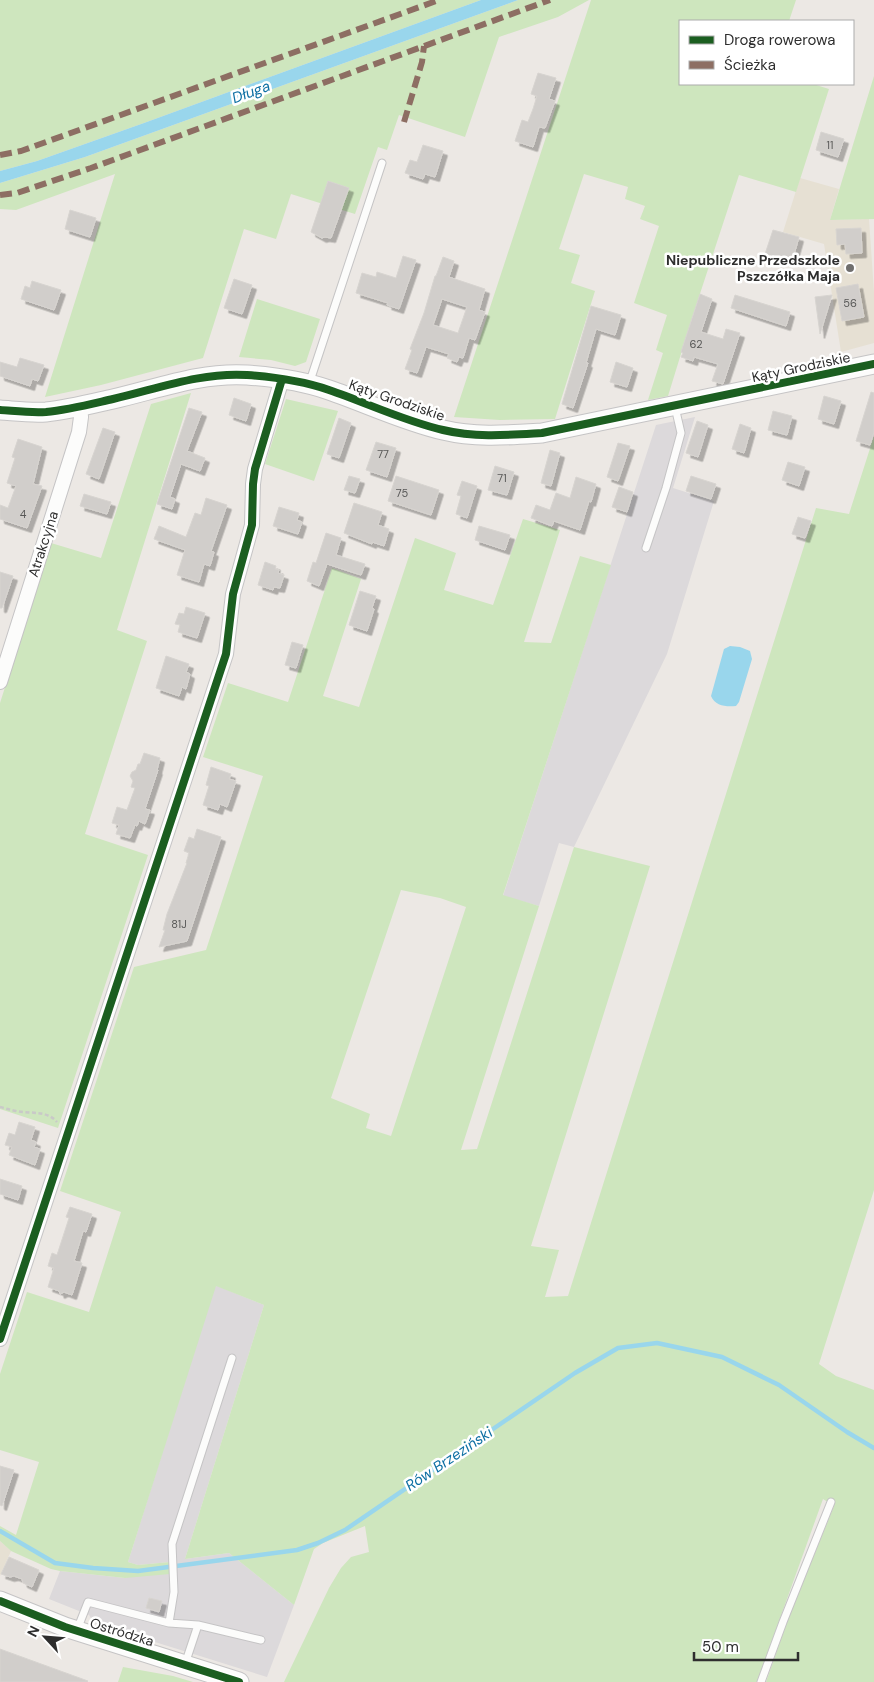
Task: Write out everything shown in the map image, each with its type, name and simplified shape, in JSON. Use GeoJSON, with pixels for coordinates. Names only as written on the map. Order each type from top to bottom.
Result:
{"type":"FeatureCollection","features":[{"type":"Feature","properties":{"kind":"street","name":"Kąty Grodziskie"},"geometry":{"type":"LineString","coordinates":[[0,410],[44,412],[80,406],[204,378],[245,375],[307,384],[328,390],[405,420],[444,430],[496,436],[542,434],[874,364]]}},
{"type":"Feature","properties":{"kind":"street"},"geometry":{"type":"LineString","coordinates":[[0,1339],[226,654],[233,594],[252,525],[255,469],[282,379]]}},
{"type":"Feature","properties":{"kind":"street","name":"Atrakcyjna"},"geometry":{"type":"LineString","coordinates":[[0,682],[79,432],[80,406]]}},
{"type":"Feature","properties":{"kind":"street","name":"Ostródzka"},"geometry":{"type":"LineString","coordinates":[[0,1602],[44,1620],[239,1682]]}},
{"type":"Feature","properties":{"kind":"lane"},"geometry":{"type":"LineString","coordinates":[[307,384],[315,366],[382,163]]}},
{"type":"Feature","properties":{"kind":"lane"},"geometry":{"type":"LineString","coordinates":[[646,548],[666,488],[681,433],[675,406]]}},
{"type":"Feature","properties":{"kind":"lane"},"geometry":{"type":"LineString","coordinates":[[169,1622],[174,1592],[172,1544],[232,1358]]}},
{"type":"Feature","properties":{"kind":"lane"},"geometry":{"type":"LineString","coordinates":[[761,1682],[831,1502]]}},
{"type":"Feature","properties":{"kind":"lane"},"geometry":{"type":"LineString","coordinates":[[77,1631],[88,1602],[169,1622],[198,1625],[261,1640]]}},
{"type":"Feature","properties":{"kind":"lane"},"geometry":{"type":"LineString","coordinates":[[184,1665],[198,1625]]}},
{"type":"Feature","properties":{"kind":"path"},"geometry":{"type":"LineString","coordinates":[[0,1107],[52,1116],[67,1135]]}},
{"type":"Feature","properties":{"kind":"shaded area","name":"Niepubliczne Przedszkole Pszczółka Maja"},"geometry":{"type":"Polygon","coordinates":[[[800,178],[839,189],[830,220],[869,219],[874,292],[874,343],[841,352],[824,244],[783,232],[800,178]]]}},
{"type":"Feature","properties":{"kind":"shaded area"},"geometry":{"type":"Polygon","coordinates":[[[695,417],[673,488],[714,501],[667,654],[574,847],[559,843],[539,906],[503,896],[656,425],[695,417]]]}},
{"type":"Feature","properties":{"kind":"shaded area"},"geometry":{"type":"Polygon","coordinates":[[[215,1285],[264,1305],[185,1559],[229,1553],[294,1605],[267,1677],[94,1623],[89,1615],[49,1599],[60,1571],[125,1578],[170,1562],[138,1565],[128,1562],[215,1285]]]}},
{"type":"Feature","properties":{"kind":"shaded area"},"geometry":{"type":"Polygon","coordinates":[[[0,1541],[11,1551],[0,1576],[0,1541]]]}},
{"type":"Feature","properties":{"kind":"green space"},"geometry":{"type":"Polygon","coordinates":[[[0,0],[481,0],[144,123],[37,161],[0,171],[0,0]]]}},
{"type":"Feature","properties":{"kind":"green space"},"geometry":{"type":"Polygon","coordinates":[[[518,0],[589,0],[558,17],[499,37],[465,137],[399,115],[387,150],[378,147],[355,214],[291,194],[276,239],[244,229],[203,358],[101,385],[45,397],[115,174],[16,210],[0,209],[0,183],[85,157],[518,0]]]}},
{"type":"Feature","properties":{"kind":"green space"},"geometry":{"type":"Polygon","coordinates":[[[591,0],[796,0],[789,20],[679,20],[679,85],[816,85],[829,89],[796,192],[739,175],[668,396],[648,400],[663,353],[656,350],[667,315],[634,303],[659,226],[640,219],[645,206],[625,199],[628,187],[584,174],[559,249],[580,255],[571,283],[595,291],[555,419],[500,420],[454,417],[591,0]]]}},
{"type":"Feature","properties":{"kind":"green space"},"geometry":{"type":"Polygon","coordinates":[[[874,76],[874,219],[830,220],[874,76]]]}},
{"type":"Feature","properties":{"kind":"green space"},"geometry":{"type":"Polygon","coordinates":[[[257,299],[320,319],[306,362],[295,366],[271,360],[239,357],[257,299]]]}},
{"type":"Feature","properties":{"kind":"green space"},"geometry":{"type":"Polygon","coordinates":[[[191,393],[117,630],[147,641],[85,834],[148,855],[58,1128],[0,1109],[0,703],[51,543],[101,558],[151,404],[191,393]]]}},
{"type":"Feature","properties":{"kind":"green space"},"geometry":{"type":"Polygon","coordinates":[[[286,399],[338,411],[314,481],[265,464],[286,399]]]}},
{"type":"Feature","properties":{"kind":"green space"},"geometry":{"type":"Polygon","coordinates":[[[874,436],[874,1190],[819,1364],[836,1376],[874,1390],[874,1682],[766,1682],[787,1622],[834,1506],[823,1499],[757,1682],[284,1682],[329,1588],[341,1568],[351,1557],[369,1552],[365,1526],[323,1543],[314,1549],[294,1605],[229,1553],[185,1559],[264,1305],[216,1286],[128,1562],[138,1565],[170,1562],[170,1574],[125,1578],[60,1571],[51,1569],[11,1551],[0,1541],[0,1526],[16,1535],[39,1462],[0,1450],[0,1374],[27,1292],[89,1312],[121,1212],[60,1191],[134,967],[206,950],[263,776],[203,757],[228,683],[288,702],[332,568],[361,579],[323,696],[359,707],[415,538],[456,553],[444,590],[493,605],[523,519],[560,530],[524,642],[551,643],[580,556],[611,565],[503,895],[539,906],[461,1150],[477,1149],[574,847],[650,866],[531,1246],[559,1250],[545,1297],[568,1296],[816,508],[849,514],[874,436]],[[401,890],[331,1098],[370,1114],[366,1128],[391,1136],[466,907],[440,898],[401,890]]]}},
{"type":"Feature","properties":{"kind":"green space"},"geometry":{"type":"Polygon","coordinates":[[[123,1667],[173,1676],[193,1682],[118,1682],[123,1667]]]}},
{"type":"Feature","properties":{"kind":"water","name":"Długa"},"geometry":{"type":"Polygon","coordinates":[[[481,0],[518,0],[85,157],[0,183],[0,171],[37,161],[144,123],[481,0]]]}},
{"type":"Feature","properties":{"kind":"water"},"geometry":{"type":"Polygon","coordinates":[[[730,646],[750,651],[752,659],[739,702],[736,706],[718,704],[711,696],[724,649],[730,646]]]}},
{"type":"Feature","properties":{"kind":"building"},"geometry":{"type":"Polygon","coordinates":[[[538,73],[556,78],[549,99],[555,101],[545,128],[539,127],[533,147],[515,141],[522,120],[528,122],[533,109],[537,96],[531,94],[538,73]]]}},
{"type":"Feature","properties":{"kind":"building"},"geometry":{"type":"Polygon","coordinates":[[[821,132],[844,139],[838,157],[816,150],[821,132]]]}},
{"type":"Feature","properties":{"kind":"building"},"geometry":{"type":"Polygon","coordinates":[[[423,145],[443,151],[435,177],[425,174],[423,179],[405,173],[410,160],[417,162],[423,145]]]}},
{"type":"Feature","properties":{"kind":"building"},"geometry":{"type":"Polygon","coordinates":[[[328,181],[349,188],[331,238],[322,238],[311,232],[328,181]]]}},
{"type":"Feature","properties":{"kind":"building"},"geometry":{"type":"Polygon","coordinates":[[[70,210],[96,218],[90,237],[65,229],[70,210]]]}},
{"type":"Feature","properties":{"kind":"building"},"geometry":{"type":"Polygon","coordinates":[[[861,228],[862,253],[846,254],[845,244],[837,245],[836,229],[861,228]]]}},
{"type":"Feature","properties":{"kind":"building"},"geometry":{"type":"Polygon","coordinates":[[[773,230],[799,237],[792,262],[765,254],[773,230]]]}},
{"type":"Feature","properties":{"kind":"building"},"geometry":{"type":"Polygon","coordinates":[[[403,256],[416,260],[399,309],[387,305],[388,303],[356,293],[362,273],[376,277],[377,272],[396,278],[403,256]]]}},
{"type":"Feature","properties":{"kind":"building"},"geometry":{"type":"Polygon","coordinates":[[[443,257],[454,261],[449,277],[485,289],[479,310],[485,312],[475,340],[469,338],[463,358],[459,357],[457,362],[447,358],[449,354],[426,347],[417,373],[405,369],[412,350],[410,349],[443,257]],[[442,299],[433,325],[458,333],[467,307],[442,299]]]}},
{"type":"Feature","properties":{"kind":"building"},"geometry":{"type":"Polygon","coordinates":[[[234,279],[252,285],[242,314],[224,308],[234,279]]]}},
{"type":"Feature","properties":{"kind":"building"},"geometry":{"type":"Polygon","coordinates":[[[32,281],[61,290],[54,310],[21,299],[25,286],[30,288],[32,281]]]}},
{"type":"Feature","properties":{"kind":"building"},"geometry":{"type":"Polygon","coordinates":[[[858,284],[864,317],[842,321],[836,288],[858,284]]]}},
{"type":"Feature","properties":{"kind":"building"},"geometry":{"type":"Polygon","coordinates":[[[700,294],[712,299],[701,332],[723,339],[726,329],[740,333],[723,384],[712,381],[718,364],[694,357],[693,361],[681,357],[700,294]]]}},
{"type":"Feature","properties":{"kind":"building"},"geometry":{"type":"Polygon","coordinates":[[[735,295],[790,312],[786,326],[731,308],[735,295]]]}},
{"type":"Feature","properties":{"kind":"building"},"geometry":{"type":"Polygon","coordinates":[[[832,295],[820,334],[815,297],[832,295]]]}},
{"type":"Feature","properties":{"kind":"building"},"geometry":{"type":"Polygon","coordinates":[[[591,306],[621,315],[615,335],[596,329],[586,363],[588,363],[573,408],[562,404],[591,306]]]}},
{"type":"Feature","properties":{"kind":"building"},"geometry":{"type":"Polygon","coordinates":[[[20,358],[44,365],[38,381],[32,379],[30,386],[0,376],[0,362],[17,367],[20,358]]]}},
{"type":"Feature","properties":{"kind":"building"},"geometry":{"type":"Polygon","coordinates":[[[616,362],[633,368],[627,387],[610,382],[616,362]]]}},
{"type":"Feature","properties":{"kind":"building"},"geometry":{"type":"Polygon","coordinates":[[[871,392],[874,393],[874,432],[870,445],[856,441],[871,392]]]}},
{"type":"Feature","properties":{"kind":"building"},"geometry":{"type":"Polygon","coordinates":[[[824,396],[841,401],[834,424],[818,419],[824,396]]]}},
{"type":"Feature","properties":{"kind":"building"},"geometry":{"type":"Polygon","coordinates":[[[234,398],[251,404],[246,421],[229,415],[234,398]]]}},
{"type":"Feature","properties":{"kind":"building"},"geometry":{"type":"Polygon","coordinates":[[[189,408],[202,412],[187,451],[205,458],[200,471],[181,464],[170,497],[175,499],[172,509],[157,504],[189,408]]]}},
{"type":"Feature","properties":{"kind":"building"},"geometry":{"type":"Polygon","coordinates":[[[773,411],[792,416],[787,435],[768,430],[773,411]]]}},
{"type":"Feature","properties":{"kind":"building"},"geometry":{"type":"Polygon","coordinates":[[[339,418],[351,423],[339,458],[327,454],[339,418]]]}},
{"type":"Feature","properties":{"kind":"building"},"geometry":{"type":"Polygon","coordinates":[[[697,421],[708,425],[698,457],[686,453],[697,421]]]}},
{"type":"Feature","properties":{"kind":"building"},"geometry":{"type":"Polygon","coordinates":[[[740,424],[751,428],[744,453],[732,449],[740,424]]]}},
{"type":"Feature","properties":{"kind":"building"},"geometry":{"type":"Polygon","coordinates":[[[103,428],[115,432],[99,479],[86,474],[103,428]]]}},
{"type":"Feature","properties":{"kind":"building"},"geometry":{"type":"Polygon","coordinates":[[[18,439],[42,447],[33,484],[42,486],[27,528],[0,519],[0,505],[8,508],[16,486],[7,483],[15,458],[12,457],[18,439]]]}},
{"type":"Feature","properties":{"kind":"building"},"geometry":{"type":"Polygon","coordinates":[[[376,442],[396,448],[387,477],[366,470],[376,442]]]}},
{"type":"Feature","properties":{"kind":"building"},"geometry":{"type":"Polygon","coordinates":[[[618,443],[630,446],[618,481],[607,477],[618,443]]]}},
{"type":"Feature","properties":{"kind":"building"},"geometry":{"type":"Polygon","coordinates":[[[550,450],[560,453],[551,486],[541,483],[550,450]]]}},
{"type":"Feature","properties":{"kind":"building"},"geometry":{"type":"Polygon","coordinates":[[[788,462],[805,467],[799,486],[782,480],[788,462]]]}},
{"type":"Feature","properties":{"kind":"building"},"geometry":{"type":"Polygon","coordinates":[[[495,466],[514,472],[507,495],[488,490],[495,466]]]}},
{"type":"Feature","properties":{"kind":"building"},"geometry":{"type":"Polygon","coordinates":[[[349,476],[360,479],[355,493],[344,490],[349,476]]]}},
{"type":"Feature","properties":{"kind":"building"},"geometry":{"type":"Polygon","coordinates":[[[396,476],[439,490],[431,515],[388,501],[396,476]]]}},
{"type":"Feature","properties":{"kind":"building"},"geometry":{"type":"Polygon","coordinates":[[[691,476],[716,484],[711,499],[686,491],[691,476]]]}},
{"type":"Feature","properties":{"kind":"building"},"geometry":{"type":"Polygon","coordinates":[[[576,477],[596,484],[580,530],[554,521],[552,526],[531,518],[536,505],[550,510],[556,493],[570,498],[576,477]]]}},
{"type":"Feature","properties":{"kind":"building"},"geometry":{"type":"Polygon","coordinates":[[[462,481],[477,486],[467,518],[456,514],[461,496],[457,495],[462,481]]]}},
{"type":"Feature","properties":{"kind":"building"},"geometry":{"type":"Polygon","coordinates":[[[619,487],[633,492],[627,512],[612,507],[619,487]]]}},
{"type":"Feature","properties":{"kind":"building"},"geometry":{"type":"Polygon","coordinates":[[[84,494],[111,502],[107,514],[80,506],[84,494]]]}},
{"type":"Feature","properties":{"kind":"building"},"geometry":{"type":"Polygon","coordinates":[[[206,498],[227,505],[211,551],[214,552],[210,566],[204,564],[199,582],[177,575],[185,550],[154,539],[159,526],[186,537],[195,513],[201,515],[206,498]]]}},
{"type":"Feature","properties":{"kind":"building"},"geometry":{"type":"Polygon","coordinates":[[[354,503],[382,512],[378,525],[389,529],[384,546],[372,542],[372,544],[344,533],[354,503]]]}},
{"type":"Feature","properties":{"kind":"building"},"geometry":{"type":"Polygon","coordinates":[[[279,507],[299,513],[297,520],[302,522],[298,534],[273,526],[279,507]]]}},
{"type":"Feature","properties":{"kind":"building"},"geometry":{"type":"Polygon","coordinates":[[[798,517],[811,521],[805,538],[792,534],[798,517]]]}},
{"type":"Feature","properties":{"kind":"building"},"geometry":{"type":"Polygon","coordinates":[[[479,526],[510,535],[505,550],[475,540],[479,526]]]}},
{"type":"Feature","properties":{"kind":"building"},"geometry":{"type":"Polygon","coordinates":[[[326,533],[341,538],[336,555],[365,564],[361,575],[327,564],[319,586],[307,581],[313,562],[316,563],[326,533]]]}},
{"type":"Feature","properties":{"kind":"building"},"geometry":{"type":"Polygon","coordinates":[[[265,562],[276,566],[275,569],[279,570],[278,573],[284,575],[280,588],[274,587],[273,590],[258,585],[265,562]]]}},
{"type":"Feature","properties":{"kind":"building"},"geometry":{"type":"Polygon","coordinates":[[[0,572],[13,576],[2,608],[0,608],[0,572]]]}},
{"type":"Feature","properties":{"kind":"building"},"geometry":{"type":"Polygon","coordinates":[[[360,591],[376,596],[367,631],[349,625],[360,591]]]}},
{"type":"Feature","properties":{"kind":"building"},"geometry":{"type":"Polygon","coordinates":[[[186,607],[205,613],[197,638],[178,632],[180,625],[175,624],[179,613],[184,614],[186,607]]]}},
{"type":"Feature","properties":{"kind":"building"},"geometry":{"type":"Polygon","coordinates":[[[292,642],[303,645],[296,668],[285,665],[292,642]]]}},
{"type":"Feature","properties":{"kind":"building"},"geometry":{"type":"Polygon","coordinates":[[[166,656],[189,664],[186,672],[190,674],[186,689],[182,687],[179,696],[156,688],[166,656]]]}},
{"type":"Feature","properties":{"kind":"building"},"geometry":{"type":"Polygon","coordinates":[[[144,753],[160,758],[145,809],[150,810],[145,824],[139,821],[137,826],[135,825],[130,838],[116,834],[119,825],[112,823],[117,807],[127,810],[135,788],[131,787],[133,781],[130,776],[136,770],[138,764],[140,764],[144,753]]]}},
{"type":"Feature","properties":{"kind":"building"},"geometry":{"type":"Polygon","coordinates":[[[211,767],[231,774],[229,779],[236,781],[227,807],[220,804],[218,810],[203,805],[209,786],[206,785],[211,767]]]}},
{"type":"Feature","properties":{"kind":"building"},"geometry":{"type":"Polygon","coordinates":[[[197,829],[221,837],[187,941],[159,947],[165,930],[163,930],[167,914],[187,863],[189,853],[184,851],[189,837],[194,839],[197,829]]]}},
{"type":"Feature","properties":{"kind":"building"},"geometry":{"type":"Polygon","coordinates":[[[19,1122],[35,1127],[31,1140],[36,1142],[34,1147],[40,1149],[35,1165],[9,1155],[12,1147],[5,1145],[9,1133],[15,1135],[19,1122]]]}},
{"type":"Feature","properties":{"kind":"building"},"geometry":{"type":"Polygon","coordinates":[[[0,1179],[22,1186],[18,1200],[0,1194],[0,1179]]]}},
{"type":"Feature","properties":{"kind":"building"},"geometry":{"type":"Polygon","coordinates":[[[70,1207],[92,1214],[86,1232],[83,1231],[74,1261],[82,1263],[72,1295],[64,1292],[60,1294],[59,1291],[48,1287],[54,1268],[48,1266],[52,1253],[57,1255],[69,1218],[66,1217],[70,1207]]]}},
{"type":"Feature","properties":{"kind":"building"},"geometry":{"type":"Polygon","coordinates":[[[0,1466],[14,1470],[2,1506],[0,1505],[0,1466]]]}},
{"type":"Feature","properties":{"kind":"building"},"geometry":{"type":"Polygon","coordinates":[[[9,1557],[39,1570],[32,1587],[23,1583],[22,1579],[1,1574],[9,1557]]]}},
{"type":"Feature","properties":{"kind":"building"},"geometry":{"type":"Polygon","coordinates":[[[149,1598],[162,1601],[159,1612],[146,1608],[149,1598]]]}},
{"type":"Feature","properties":{"kind":"building"},"geometry":{"type":"Polygon","coordinates":[[[0,1649],[88,1681],[0,1682],[0,1649]]]}},
{"type":"Feature","properties":{"kind":"waterway","name":"Rów Brzeziński"},"geometry":{"type":"LineString","coordinates":[[0,1531],[55,1563],[138,1571],[297,1550],[318,1543],[345,1530],[575,1373],[618,1348],[657,1343],[722,1357],[779,1385],[847,1432],[874,1448]]}},
{"type":"Feature","properties":{"kind":"marked path"},"geometry":{"type":"LineString","coordinates":[[0,155],[21,151],[439,0]]}},
{"type":"Feature","properties":{"kind":"marked path"},"geometry":{"type":"LineString","coordinates":[[0,195],[17,193],[91,168],[550,0]]}},
{"type":"Feature","properties":{"kind":"marked path"},"geometry":{"type":"LineString","coordinates":[[404,122],[422,62],[424,46]]}},
{"type":"Feature","properties":{"kind":"cycle path"},"geometry":{"type":"LineString","coordinates":[[0,410],[54,411],[96,403],[179,382],[213,376],[247,375],[309,384],[400,417],[455,433],[480,435],[542,433],[874,364]]}},
{"type":"Feature","properties":{"kind":"cycle path"},"geometry":{"type":"LineString","coordinates":[[0,1339],[226,654],[233,594],[252,525],[255,469],[282,379]]}},
{"type":"Feature","properties":{"kind":"cycle path"},"geometry":{"type":"LineString","coordinates":[[0,1601],[65,1627],[239,1682]]}},
{"type":"Feature","properties":{"kind":"place","name":"Niepubliczne Przedszkole Pszczółka Maja"},"geometry":{"type":"Point","coordinates":[850,268]}}]}
